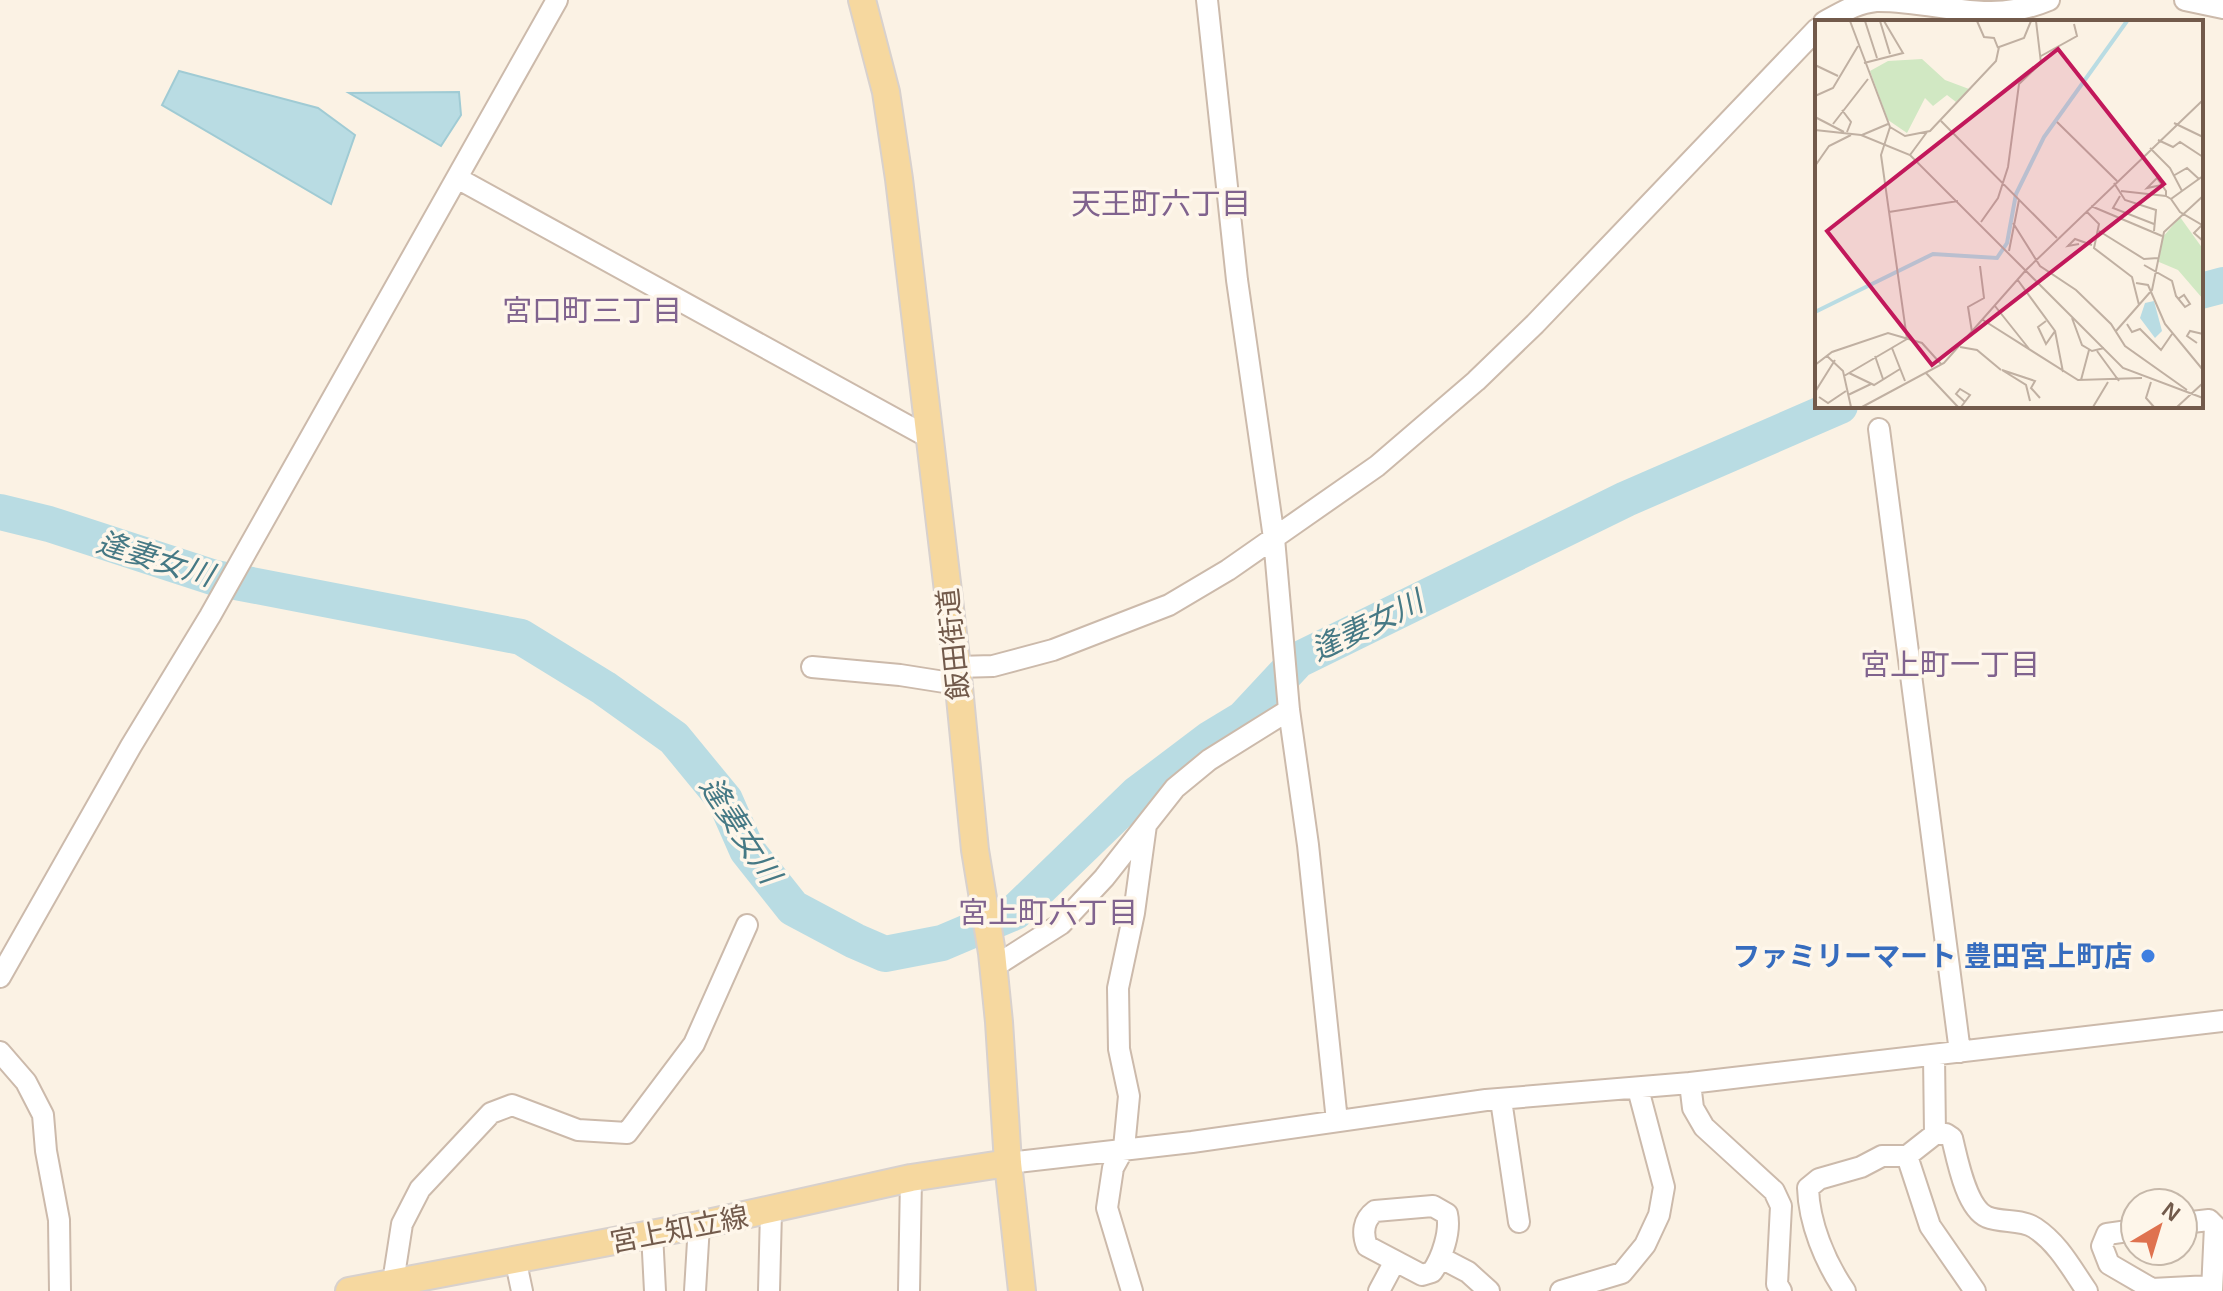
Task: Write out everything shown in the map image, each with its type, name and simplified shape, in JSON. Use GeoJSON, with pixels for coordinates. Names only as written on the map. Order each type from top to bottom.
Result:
{"type":"FeatureCollection","features":[{"type":"Feature","properties":{"kind":"main road","name":"飯田街道"},"geometry":{"type":"LineString","coordinates":[[862,0],[886,92],[957,676],[975,850],[999,1022],[1008,1163],[1022,1291]]}},
{"type":"Feature","properties":{"kind":"main road","name":"宮上知立線"},"geometry":{"type":"LineString","coordinates":[[349,1291],[771,1211],[911,1178],[1008,1163]]}},
{"type":"Feature","properties":{"kind":"street"},"geometry":{"type":"LineString","coordinates":[[0,977],[131,746],[219,601],[557,0]]}},
{"type":"Feature","properties":{"kind":"street"},"geometry":{"type":"LineString","coordinates":[[1207,0],[1237,280],[1274,538],[1289,705],[1308,845],[1337,1121]]}},
{"type":"Feature","properties":{"kind":"street"},"geometry":{"type":"LineString","coordinates":[[1827,20],[1850,7],[1876,1],[1909,0],[1993,13],[2028,9],[2049,0]]}},
{"type":"Feature","properties":{"kind":"street"},"geometry":{"type":"LineString","coordinates":[[2185,0],[2223,8]]}},
{"type":"Feature","properties":{"kind":"street"},"geometry":{"type":"LineString","coordinates":[[812,667],[900,675],[957,676],[1053,650],[1169,605],[1198,590],[1377,466],[1476,381],[1535,324],[1815,31]]}},
{"type":"Feature","properties":{"kind":"street"},"geometry":{"type":"LineString","coordinates":[[457,178],[928,437]]}},
{"type":"Feature","properties":{"kind":"street"},"geometry":{"type":"LineString","coordinates":[[1879,429],[1960,1052]]}},
{"type":"Feature","properties":{"kind":"street"},"geometry":{"type":"LineString","coordinates":[[992,961],[1061,924],[1104,878],[1175,788],[1209,760],[1289,705]]}},
{"type":"Feature","properties":{"kind":"street"},"geometry":{"type":"LineString","coordinates":[[1132,1291],[1107,1208],[1113,1168],[1124,1148],[1129,1096],[1119,1049],[1117,997],[1134,913],[1146,825]]}},
{"type":"Feature","properties":{"kind":"street"},"geometry":{"type":"LineString","coordinates":[[393,1282],[402,1224],[420,1189],[491,1113],[512,1105],[578,1130],[627,1133],[694,1044],[747,925]]}},
{"type":"Feature","properties":{"kind":"street"},"geometry":{"type":"LineString","coordinates":[[1008,1163],[1192,1142],[1501,1100],[1638,1089],[2223,1021]]}},
{"type":"Feature","properties":{"kind":"street"},"geometry":{"type":"LineString","coordinates":[[0,1052],[26,1082],[43,1115],[46,1151],[59,1220],[60,1291]]}},
{"type":"Feature","properties":{"kind":"street"},"geometry":{"type":"LineString","coordinates":[[1934,1056],[1935,1134]]}},
{"type":"Feature","properties":{"kind":"street"},"geometry":{"type":"LineString","coordinates":[[1690,1083],[1693,1108],[1704,1127],[1774,1191],[1781,1206],[1777,1284],[1781,1291]]}},
{"type":"Feature","properties":{"kind":"street"},"geometry":{"type":"LineString","coordinates":[[1561,1291],[1625,1282],[1659,1215],[1664,1197],[1657,1155],[1638,1089]]}},
{"type":"Feature","properties":{"kind":"street"},"geometry":{"type":"LineString","coordinates":[[1501,1100],[1519,1222]]}},
{"type":"Feature","properties":{"kind":"street"},"geometry":{"type":"LineString","coordinates":[[1845,1291],[1834,1274],[1816,1231],[1808,1188],[1819,1179],[1861,1167],[1882,1156],[1907,1156],[1935,1134],[1946,1134],[1952,1138],[1964,1186],[1978,1211],[1986,1217],[2032,1226],[2057,1245],[2087,1291]]}},
{"type":"Feature","properties":{"kind":"street"},"geometry":{"type":"LineString","coordinates":[[1907,1156],[1930,1226],[1975,1291]]}},
{"type":"Feature","properties":{"kind":"street"},"geometry":{"type":"LineString","coordinates":[[909,1291],[911,1178]]}},
{"type":"Feature","properties":{"kind":"street"},"geometry":{"type":"LineString","coordinates":[[1439,1207],[1447,1214],[1448,1220],[1441,1258],[1432,1272],[1422,1275],[1367,1246],[1364,1229],[1368,1217],[1375,1211],[1439,1207]]}},
{"type":"Feature","properties":{"kind":"street"},"geometry":{"type":"LineString","coordinates":[[769,1291],[771,1211]]}},
{"type":"Feature","properties":{"kind":"street"},"geometry":{"type":"LineString","coordinates":[[2119,1232],[2107,1234],[2102,1246],[2109,1264],[2118,1271],[2152,1289],[2211,1288],[2215,1226],[2209,1220],[2199,1221]]}},
{"type":"Feature","properties":{"kind":"street"},"geometry":{"type":"LineString","coordinates":[[695,1291],[699,1225]]}},
{"type":"Feature","properties":{"kind":"street"},"geometry":{"type":"LineString","coordinates":[[652,1233],[655,1291]]}},
{"type":"Feature","properties":{"kind":"street"},"geometry":{"type":"LineString","coordinates":[[515,1258],[522,1291]]}},
{"type":"Feature","properties":{"kind":"street"},"geometry":{"type":"LineString","coordinates":[[1441,1258],[1468,1272],[1489,1291]]}},
{"type":"Feature","properties":{"kind":"street"},"geometry":{"type":"LineString","coordinates":[[1379,1291],[1395,1261]]}},
{"type":"Feature","properties":{"kind":"water"},"geometry":{"type":"Polygon","coordinates":[[[179,71],[318,108],[355,135],[331,204],[162,105],[179,71]]]}},
{"type":"Feature","properties":{"kind":"water"},"geometry":{"type":"Polygon","coordinates":[[[459,92],[461,115],[441,146],[349,93],[459,92]]]}},
{"type":"Feature","properties":{"kind":"waterway","name":"逢妻女川"},"geometry":{"type":"LineString","coordinates":[[2203,290],[2223,285]]}},
{"type":"Feature","properties":{"kind":"waterway","name":"逢妻女川"},"geometry":{"type":"LineString","coordinates":[[0,512],[49,524],[215,578],[521,637],[604,688],[674,738],[725,800],[747,850],[793,908],[885,954],[942,943],[1015,912],[1137,794],[1210,739],[1243,719],[1298,660],[1626,499],[1835,408]]}},
{"type":"Feature","properties":{"kind":"place","name":"ファミリーマート 豊田宮上町店"},"geometry":{"type":"Point","coordinates":[2148,956]}},
{"type":"Feature","properties":{"kind":"district","name":"天王町六丁目"},"geometry":{"type":"Point","coordinates":[1161,204]}},
{"type":"Feature","properties":{"kind":"district","name":"宮口町三丁目"},"geometry":{"type":"Point","coordinates":[592,311]}},
{"type":"Feature","properties":{"kind":"district","name":"宮上町一丁目"},"geometry":{"type":"Point","coordinates":[1950,665]}},
{"type":"Feature","properties":{"kind":"district","name":"宮上町六丁目"},"geometry":{"type":"Point","coordinates":[1048,913]}}]}
